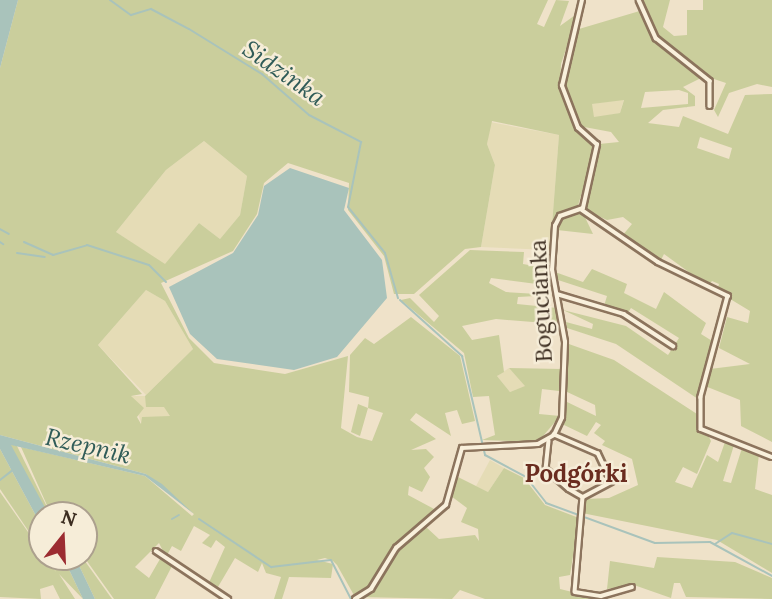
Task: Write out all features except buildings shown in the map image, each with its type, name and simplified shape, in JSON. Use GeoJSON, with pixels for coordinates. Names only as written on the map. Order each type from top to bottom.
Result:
{"type":"FeatureCollection","features":[{"type":"Feature","properties":{"kind":"street"},"geometry":{"type":"LineString","coordinates":[[582,0],[561,76],[578,128],[597,143],[582,210],[658,262],[728,296],[701,397],[701,429],[772,457]]}},
{"type":"Feature","properties":{"kind":"street"},"geometry":{"type":"LineString","coordinates":[[639,0],[656,38],[710,81],[710,106]]}},
{"type":"Feature","properties":{"kind":"street","name":"Bogucianka"},"geometry":{"type":"LineString","coordinates":[[554,435],[558,428],[565,351],[557,294],[556,222],[582,210]]}},
{"type":"Feature","properties":{"kind":"street"},"geometry":{"type":"LineString","coordinates":[[557,294],[624,314],[673,346]]}},
{"type":"Feature","properties":{"kind":"street"},"geometry":{"type":"LineString","coordinates":[[358,598],[371,589],[396,548],[444,507],[459,451],[481,444],[549,439],[554,435],[594,451],[607,468],[611,482],[583,497]]}},
{"type":"Feature","properties":{"kind":"street"},"geometry":{"type":"LineString","coordinates":[[549,439],[546,469],[583,497]]}},
{"type":"Feature","properties":{"kind":"street"},"geometry":{"type":"LineString","coordinates":[[583,497],[575,592],[589,597],[632,587]]}},
{"type":"Feature","properties":{"kind":"street"},"geometry":{"type":"LineString","coordinates":[[156,551],[228,599]]}},
{"type":"Feature","properties":{"kind":"street"},"geometry":{"type":"LineString","coordinates":[[619,599],[620,591]]}},
{"type":"Feature","properties":{"kind":"shaded area"},"geometry":{"type":"Polygon","coordinates":[[[624,99],[620,113],[594,118],[591,104],[624,99]]]}},
{"type":"Feature","properties":{"kind":"shaded area"},"geometry":{"type":"Polygon","coordinates":[[[490,122],[559,135],[550,250],[481,247],[495,165],[487,144],[490,122]]]}},
{"type":"Feature","properties":{"kind":"shaded area"},"geometry":{"type":"Polygon","coordinates":[[[204,141],[247,176],[240,215],[220,239],[199,223],[165,265],[116,232],[166,170],[204,141]]]}},
{"type":"Feature","properties":{"kind":"shaded area"},"geometry":{"type":"Polygon","coordinates":[[[146,290],[165,301],[193,349],[146,395],[98,345],[146,290]]]}},
{"type":"Feature","properties":{"kind":"shaded area"},"geometry":{"type":"Polygon","coordinates":[[[509,368],[526,386],[510,392],[497,376],[509,368]]]}},
{"type":"Feature","properties":{"kind":"shaded area"},"geometry":{"type":"Polygon","coordinates":[[[131,396],[145,396],[147,405],[165,407],[171,416],[142,425],[131,396]]]}},
{"type":"Feature","properties":{"kind":"shaded area"},"geometry":{"type":"Polygon","coordinates":[[[490,460],[504,468],[488,492],[476,486],[490,460]]]}},
{"type":"Feature","properties":{"kind":"green space"},"geometry":{"type":"Polygon","coordinates":[[[18,0],[548,0],[537,24],[544,27],[556,0],[569,1],[560,26],[578,13],[561,64],[560,91],[576,128],[596,146],[576,212],[562,213],[552,225],[559,135],[492,121],[487,144],[495,165],[481,247],[465,249],[414,294],[394,294],[384,256],[348,210],[349,183],[288,163],[264,183],[257,214],[233,251],[161,283],[189,338],[214,363],[285,374],[348,356],[341,428],[357,437],[372,441],[383,413],[368,408],[369,397],[349,392],[350,355],[365,338],[374,344],[411,317],[460,356],[475,421],[462,424],[457,410],[445,413],[451,436],[416,413],[410,420],[436,439],[411,450],[426,449],[434,457],[424,468],[430,477],[422,492],[409,486],[408,495],[436,510],[394,546],[368,589],[355,597],[337,565],[325,558],[317,560],[333,564],[331,578],[289,577],[282,599],[274,599],[281,577],[266,573],[262,563],[258,572],[235,558],[215,592],[207,587],[225,547],[216,540],[211,548],[202,543],[210,535],[194,526],[181,551],[172,546],[166,557],[159,543],[135,567],[149,578],[160,559],[172,566],[155,599],[114,599],[94,571],[98,571],[98,501],[45,501],[21,447],[145,476],[192,516],[194,514],[146,474],[0,435],[0,68],[18,0]],[[204,141],[166,170],[116,232],[165,264],[199,223],[220,239],[240,215],[247,176],[204,141]],[[146,290],[98,345],[142,394],[131,396],[144,408],[137,417],[141,424],[142,417],[170,416],[164,407],[146,407],[145,396],[193,349],[165,301],[146,290]]]}},
{"type":"Feature","properties":{"kind":"green space"},"geometry":{"type":"Polygon","coordinates":[[[640,0],[670,0],[663,27],[674,36],[687,35],[687,10],[703,10],[703,0],[772,0],[772,87],[757,84],[729,93],[718,117],[714,110],[726,83],[705,76],[683,87],[695,96],[695,106],[663,110],[648,123],[679,127],[683,116],[728,134],[745,95],[772,94],[772,442],[741,426],[740,400],[705,386],[710,369],[750,364],[719,348],[727,317],[748,323],[750,311],[717,291],[719,284],[712,281],[708,286],[664,254],[660,262],[622,236],[632,224],[623,217],[607,220],[585,210],[599,144],[619,142],[611,132],[579,126],[563,90],[566,54],[582,13],[579,29],[643,10],[655,39],[672,54],[683,58],[657,37],[640,0]],[[679,90],[645,92],[641,108],[688,104],[688,93],[679,90]],[[624,100],[592,104],[594,117],[620,113],[624,100]],[[700,137],[697,148],[729,159],[732,148],[700,137]]]}},
{"type":"Feature","properties":{"kind":"green space"},"geometry":{"type":"Polygon","coordinates":[[[583,213],[593,234],[557,230],[560,218],[583,213]]]}},
{"type":"Feature","properties":{"kind":"green space"},"geometry":{"type":"Polygon","coordinates":[[[470,250],[524,252],[523,264],[551,269],[552,286],[491,278],[489,283],[506,292],[554,295],[518,297],[517,304],[557,308],[558,324],[496,319],[462,326],[472,340],[499,335],[504,372],[497,376],[510,392],[525,386],[509,368],[562,369],[559,391],[542,389],[539,414],[560,416],[538,442],[482,440],[495,435],[489,396],[473,397],[464,353],[401,300],[410,298],[434,322],[439,316],[419,295],[470,250]]]}},
{"type":"Feature","properties":{"kind":"green space"},"geometry":{"type":"Polygon","coordinates":[[[592,269],[627,284],[624,293],[656,309],[664,292],[706,323],[701,334],[717,344],[698,399],[616,344],[567,328],[566,322],[592,329],[593,324],[563,310],[626,326],[668,355],[679,338],[631,308],[627,314],[604,306],[607,296],[555,279],[555,272],[583,282],[592,269]]]}},
{"type":"Feature","properties":{"kind":"green space"},"geometry":{"type":"Polygon","coordinates":[[[566,343],[614,360],[697,414],[711,441],[697,474],[683,467],[675,482],[692,488],[707,455],[718,462],[725,442],[734,445],[723,481],[731,483],[742,448],[759,454],[755,489],[772,495],[772,573],[717,540],[582,513],[585,499],[609,498],[638,485],[632,459],[602,445],[605,441],[594,433],[601,425],[596,422],[587,436],[562,424],[565,401],[596,416],[595,405],[565,391],[566,343]]]}},
{"type":"Feature","properties":{"kind":"green space"},"geometry":{"type":"Polygon","coordinates":[[[358,404],[368,408],[360,436],[351,432],[358,404]]]}},
{"type":"Feature","properties":{"kind":"green space"},"geometry":{"type":"Polygon","coordinates":[[[10,444],[17,446],[44,501],[36,501],[10,444]]]}},
{"type":"Feature","properties":{"kind":"green space"},"geometry":{"type":"Polygon","coordinates":[[[0,449],[28,501],[28,530],[0,489],[0,449]]]}},
{"type":"Feature","properties":{"kind":"green space"},"geometry":{"type":"Polygon","coordinates":[[[504,468],[524,478],[545,505],[579,518],[570,575],[559,577],[560,589],[601,599],[485,599],[460,590],[452,599],[359,597],[374,588],[396,551],[425,526],[439,539],[475,535],[479,541],[478,529],[461,522],[467,508],[451,496],[456,476],[488,492],[504,468]]]}},
{"type":"Feature","properties":{"kind":"green space"},"geometry":{"type":"Polygon","coordinates":[[[0,492],[28,532],[28,571],[70,571],[83,599],[59,574],[75,599],[60,599],[53,585],[40,589],[41,599],[0,597],[0,492]]]}},
{"type":"Feature","properties":{"kind":"green space"},"geometry":{"type":"Polygon","coordinates":[[[657,557],[735,562],[772,578],[772,599],[686,597],[680,583],[674,583],[671,598],[634,585],[607,589],[610,561],[654,568],[657,557]]]}},
{"type":"Feature","properties":{"kind":"green space"},"geometry":{"type":"Polygon","coordinates":[[[82,571],[92,571],[112,599],[95,599],[82,571]]]}},
{"type":"Feature","properties":{"kind":"water"},"geometry":{"type":"Polygon","coordinates":[[[0,0],[18,0],[0,68],[0,0]]]}},
{"type":"Feature","properties":{"kind":"water"},"geometry":{"type":"Polygon","coordinates":[[[290,168],[349,188],[344,210],[382,260],[387,298],[337,357],[294,370],[217,359],[190,334],[169,287],[233,253],[258,215],[264,186],[290,168]]]}},
{"type":"Feature","properties":{"kind":"water"},"geometry":{"type":"Polygon","coordinates":[[[0,435],[146,474],[162,484],[194,514],[145,476],[11,445],[41,501],[28,501],[0,449],[0,435]]]}},
{"type":"Feature","properties":{"kind":"water"},"geometry":{"type":"Polygon","coordinates":[[[70,571],[82,571],[95,599],[83,599],[70,571]]]}},
{"type":"Feature","properties":{"kind":"waterway","name":"Sidzinka"},"geometry":{"type":"LineString","coordinates":[[110,0],[131,15],[151,9],[189,29],[262,74],[309,115],[361,142],[348,207],[385,253],[398,298]]}},
{"type":"Feature","properties":{"kind":"waterway"},"geometry":{"type":"LineString","coordinates":[[0,229],[9,234]]}},
{"type":"Feature","properties":{"kind":"waterway"},"geometry":{"type":"LineString","coordinates":[[24,242],[53,255],[87,245],[149,265],[166,282]]}},
{"type":"Feature","properties":{"kind":"waterway"},"geometry":{"type":"LineString","coordinates":[[17,253],[45,257]]}},
{"type":"Feature","properties":{"kind":"waterway","name":"Sidzinka"},"geometry":{"type":"LineString","coordinates":[[400,300],[462,356],[485,455],[526,477],[546,503],[655,543],[710,542],[772,576]]}},
{"type":"Feature","properties":{"kind":"waterway"},"geometry":{"type":"LineString","coordinates":[[0,480],[13,470]]}},
{"type":"Feature","properties":{"kind":"waterway"},"geometry":{"type":"LineString","coordinates":[[172,519],[179,515]]}},
{"type":"Feature","properties":{"kind":"waterway","name":"Rzepnik"},"geometry":{"type":"LineString","coordinates":[[199,519],[271,567],[331,560],[351,599]]}},
{"type":"Feature","properties":{"kind":"waterway"},"geometry":{"type":"LineString","coordinates":[[715,544],[732,533],[772,544]]}},
{"type":"Feature","properties":{"kind":"district","name":"Podgórki"},"geometry":{"type":"Point","coordinates":[576,474]}}]}
